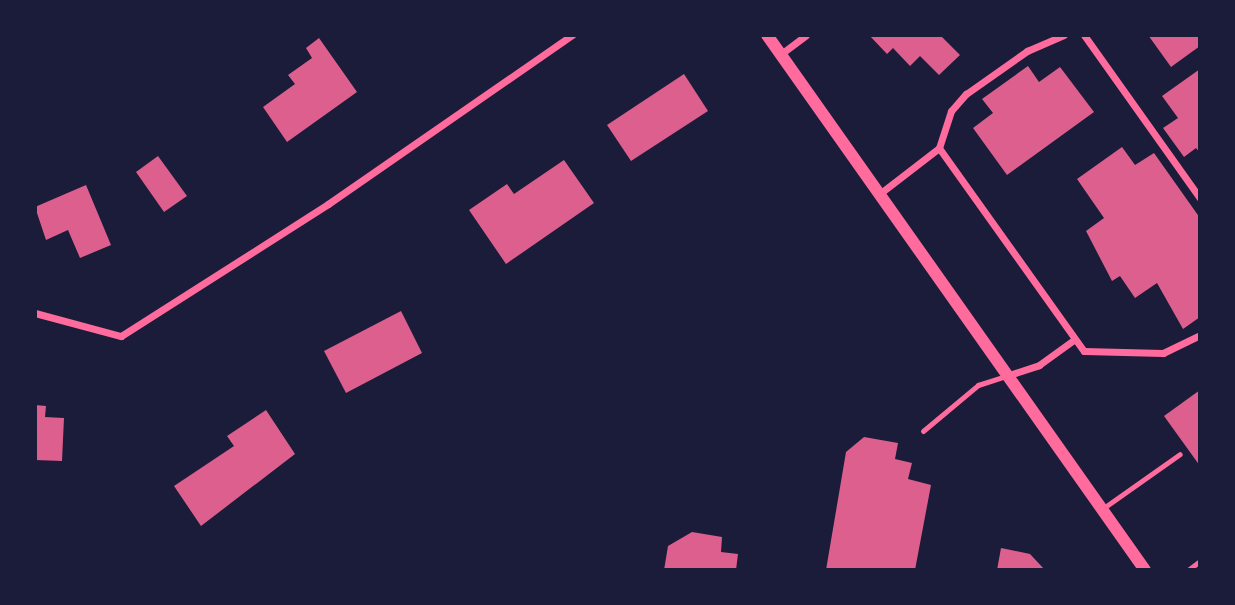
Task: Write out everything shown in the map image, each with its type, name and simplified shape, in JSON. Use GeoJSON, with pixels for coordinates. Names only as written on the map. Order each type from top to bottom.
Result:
{"type":"FeatureCollection","features":[{"type":"Feature","properties":{"kind":"street"},"geometry":{"type":"LineString","coordinates":[[35,313],[121,336],[328,204],[572,35]]}},
{"type":"Feature","properties":{"kind":"street"},"geometry":{"type":"LineString","coordinates":[[767,35],[1145,570]]}},
{"type":"Feature","properties":{"kind":"street"},"geometry":{"type":"LineString","coordinates":[[780,54],[806,35]]}},
{"type":"Feature","properties":{"kind":"street"},"geometry":{"type":"LineString","coordinates":[[878,195],[939,148],[951,111],[966,94],[1027,51],[1064,35]]}},
{"type":"Feature","properties":{"kind":"street"},"geometry":{"type":"LineString","coordinates":[[1084,35],[1200,198]]}},
{"type":"Feature","properties":{"kind":"street"},"geometry":{"type":"LineString","coordinates":[[939,148],[1084,351],[1163,353],[1200,335]]}},
{"type":"Feature","properties":{"kind":"street"},"geometry":{"type":"LineString","coordinates":[[1006,376],[1039,365],[1075,338]]}},
{"type":"Feature","properties":{"kind":"lane"},"geometry":{"type":"LineString","coordinates":[[923,431],[978,385],[1006,376]]}},
{"type":"Feature","properties":{"kind":"lane"},"geometry":{"type":"LineString","coordinates":[[1102,509],[1180,454]]}},
{"type":"Feature","properties":{"kind":"lane"},"geometry":{"type":"LineString","coordinates":[[1188,570],[1200,561]]}},
{"type":"Feature","properties":{"kind":"building"},"geometry":{"type":"Polygon","coordinates":[[[869,35],[940,35],[960,55],[939,75],[920,56],[910,66],[893,48],[887,54],[869,35]]]}},
{"type":"Feature","properties":{"kind":"building"},"geometry":{"type":"Polygon","coordinates":[[[1148,35],[1200,35],[1200,46],[1171,67],[1148,35]]]}},
{"type":"Feature","properties":{"kind":"building"},"geometry":{"type":"Polygon","coordinates":[[[319,38],[357,92],[287,142],[263,107],[295,84],[288,75],[312,58],[306,48],[319,38]]]}},
{"type":"Feature","properties":{"kind":"building"},"geometry":{"type":"Polygon","coordinates":[[[1028,66],[1039,82],[1060,67],[1094,112],[1007,175],[973,128],[993,113],[982,99],[1028,66]]]}},
{"type":"Feature","properties":{"kind":"building"},"geometry":{"type":"Polygon","coordinates":[[[1200,69],[1200,153],[1196,148],[1184,157],[1163,128],[1178,118],[1162,96],[1200,69]]]}},
{"type":"Feature","properties":{"kind":"building"},"geometry":{"type":"Polygon","coordinates":[[[684,74],[708,111],[631,161],[607,125],[684,74]]]}},
{"type":"Feature","properties":{"kind":"building"},"geometry":{"type":"Polygon","coordinates":[[[1122,147],[1135,165],[1154,153],[1200,218],[1200,317],[1183,329],[1157,283],[1135,298],[1120,276],[1112,281],[1086,231],[1104,218],[1077,179],[1122,147]]]}},
{"type":"Feature","properties":{"kind":"building"},"geometry":{"type":"Polygon","coordinates":[[[158,156],[187,196],[164,212],[136,172],[158,156]]]}},
{"type":"Feature","properties":{"kind":"building"},"geometry":{"type":"Polygon","coordinates":[[[564,160],[594,203],[506,264],[469,210],[507,184],[514,194],[564,160]]]}},
{"type":"Feature","properties":{"kind":"building"},"geometry":{"type":"Polygon","coordinates":[[[86,185],[111,245],[80,258],[68,230],[46,240],[35,207],[86,185]]]}},
{"type":"Feature","properties":{"kind":"building"},"geometry":{"type":"Polygon","coordinates":[[[401,311],[422,353],[346,393],[324,351],[401,311]]]}},
{"type":"Feature","properties":{"kind":"building"},"geometry":{"type":"Polygon","coordinates":[[[1200,390],[1200,466],[1164,416],[1200,390]]]}},
{"type":"Feature","properties":{"kind":"building"},"geometry":{"type":"Polygon","coordinates":[[[35,405],[46,406],[45,417],[64,418],[62,461],[35,460],[35,405]]]}},
{"type":"Feature","properties":{"kind":"building"},"geometry":{"type":"Polygon","coordinates":[[[266,410],[295,454],[201,526],[174,486],[234,446],[227,436],[266,410]]]}},
{"type":"Feature","properties":{"kind":"building"},"geometry":{"type":"Polygon","coordinates":[[[864,437],[898,443],[895,459],[912,463],[908,479],[931,485],[915,570],[826,570],[846,452],[864,437]]]}},
{"type":"Feature","properties":{"kind":"building"},"geometry":{"type":"Polygon","coordinates":[[[692,532],[722,537],[721,552],[738,554],[736,570],[664,570],[668,546],[692,532]]]}},
{"type":"Feature","properties":{"kind":"building"},"geometry":{"type":"Polygon","coordinates":[[[1001,548],[1030,554],[1045,570],[997,570],[1001,548]]]}}]}
